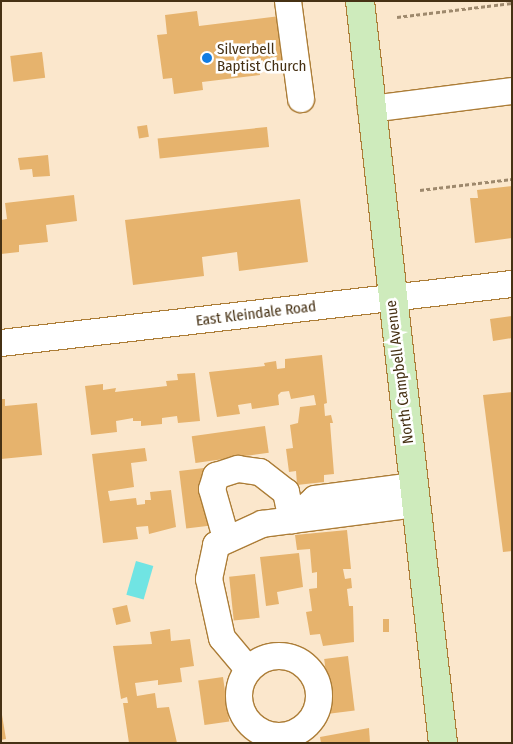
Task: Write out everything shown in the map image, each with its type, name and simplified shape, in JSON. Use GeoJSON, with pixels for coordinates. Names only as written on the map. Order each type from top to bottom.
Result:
{"type":"FeatureCollection","features":[{"type":"Feature","properties":{"kind":"main road","name":"North Campbell Avenue"},"geometry":{"type":"LineString","coordinates":[[360,1],[443,743]]}},
{"type":"Feature","properties":{"kind":"street"},"geometry":{"type":"LineString","coordinates":[[288,1],[301,99]]}},
{"type":"Feature","properties":{"kind":"street"},"geometry":{"type":"LineString","coordinates":[[371,109],[512,91]]}},
{"type":"Feature","properties":{"kind":"street","name":"East Kleindale Road"},"geometry":{"type":"LineString","coordinates":[[1,343],[512,284]]}},
{"type":"Feature","properties":{"kind":"street"},"geometry":{"type":"LineString","coordinates":[[226,538],[212,489],[216,476],[238,469],[260,472],[286,492],[292,520]]}},
{"type":"Feature","properties":{"kind":"street"},"geometry":{"type":"LineString","coordinates":[[248,669],[222,638],[209,579],[216,545],[226,538],[262,524],[292,520],[315,499],[415,495]]}},
{"type":"Feature","properties":{"kind":"path"},"geometry":{"type":"LineString","coordinates":[[397,18],[512,3]]}},
{"type":"Feature","properties":{"kind":"path"},"geometry":{"type":"LineString","coordinates":[[420,190],[512,179]]}},
{"type":"Feature","properties":{"kind":"water"},"geometry":{"type":"Polygon","coordinates":[[[136,561],[153,566],[144,600],[126,595],[136,561]]]}},
{"type":"Feature","properties":{"kind":"building"},"geometry":{"type":"Polygon","coordinates":[[[197,11],[199,26],[280,16],[286,63],[259,66],[260,75],[202,82],[203,90],[174,94],[172,78],[163,79],[157,35],[167,34],[165,15],[197,11]]]}},
{"type":"Feature","properties":{"kind":"building"},"geometry":{"type":"Polygon","coordinates":[[[42,52],[45,78],[13,82],[10,56],[42,52]]]}},
{"type":"Feature","properties":{"kind":"building"},"geometry":{"type":"Polygon","coordinates":[[[147,125],[149,137],[139,138],[137,127],[147,125]]]}},
{"type":"Feature","properties":{"kind":"building"},"geometry":{"type":"Polygon","coordinates":[[[267,127],[269,147],[160,158],[158,138],[267,127]]]}},
{"type":"Feature","properties":{"kind":"building"},"geometry":{"type":"Polygon","coordinates":[[[48,155],[50,176],[33,177],[32,169],[20,170],[18,158],[48,155]]]}},
{"type":"Feature","properties":{"kind":"building"},"geometry":{"type":"Polygon","coordinates":[[[512,186],[512,238],[475,243],[470,198],[478,198],[477,190],[512,186]]]}},
{"type":"Feature","properties":{"kind":"building"},"geometry":{"type":"Polygon","coordinates":[[[74,195],[77,221],[46,225],[48,242],[19,245],[19,252],[1,254],[1,220],[7,219],[5,203],[74,195]]]}},
{"type":"Feature","properties":{"kind":"building"},"geometry":{"type":"Polygon","coordinates":[[[300,199],[308,262],[239,271],[237,252],[202,257],[204,276],[133,285],[125,220],[300,199]]]}},
{"type":"Feature","properties":{"kind":"building"},"geometry":{"type":"Polygon","coordinates":[[[512,316],[512,338],[493,341],[490,319],[512,316]]]}},
{"type":"Feature","properties":{"kind":"building"},"geometry":{"type":"Polygon","coordinates":[[[322,355],[327,403],[324,404],[325,416],[331,415],[333,423],[330,423],[334,474],[324,475],[324,482],[297,485],[296,471],[289,472],[286,449],[293,448],[290,425],[298,423],[300,407],[316,405],[314,395],[291,399],[289,391],[281,392],[278,395],[279,405],[252,409],[251,403],[238,405],[240,414],[217,417],[209,372],[265,366],[264,363],[276,361],[277,369],[285,368],[285,359],[322,355]]]}},
{"type":"Feature","properties":{"kind":"building"},"geometry":{"type":"Polygon","coordinates":[[[195,373],[200,421],[178,423],[177,416],[162,418],[162,424],[141,426],[141,421],[133,421],[133,418],[116,421],[117,432],[91,435],[85,386],[103,384],[103,390],[116,388],[115,392],[167,386],[166,381],[178,380],[177,374],[195,373]]]}},
{"type":"Feature","properties":{"kind":"building"},"geometry":{"type":"Polygon","coordinates":[[[512,392],[512,551],[503,552],[483,395],[512,392]]]}},
{"type":"Feature","properties":{"kind":"building"},"geometry":{"type":"Polygon","coordinates":[[[1,399],[5,399],[5,406],[37,403],[42,455],[1,459],[1,399]]]}},
{"type":"Feature","properties":{"kind":"building"},"geometry":{"type":"Polygon","coordinates":[[[265,426],[269,453],[195,463],[192,436],[265,426]]]}},
{"type":"Feature","properties":{"kind":"building"},"geometry":{"type":"Polygon","coordinates":[[[145,448],[147,461],[131,463],[134,487],[108,491],[110,501],[136,498],[137,505],[145,504],[145,500],[151,500],[150,492],[171,490],[176,527],[149,534],[148,526],[136,527],[138,539],[103,543],[92,454],[145,448]]]}},
{"type":"Feature","properties":{"kind":"building"},"geometry":{"type":"Polygon","coordinates":[[[204,468],[211,526],[186,529],[179,471],[204,468]]]}},
{"type":"Feature","properties":{"kind":"building"},"geometry":{"type":"Polygon","coordinates":[[[347,530],[351,569],[343,569],[345,579],[351,578],[352,588],[347,589],[349,606],[353,606],[354,642],[323,646],[320,634],[310,635],[306,612],[312,611],[309,589],[317,588],[317,572],[312,573],[310,549],[297,550],[295,535],[347,530]]]}},
{"type":"Feature","properties":{"kind":"building"},"geometry":{"type":"Polygon","coordinates":[[[299,553],[303,587],[277,592],[279,604],[266,606],[260,557],[299,553]]]}},
{"type":"Feature","properties":{"kind":"building"},"geometry":{"type":"Polygon","coordinates":[[[255,574],[260,618],[234,620],[229,577],[255,574]]]}},
{"type":"Feature","properties":{"kind":"building"},"geometry":{"type":"Polygon","coordinates":[[[127,605],[131,622],[116,625],[112,608],[127,605]]]}},
{"type":"Feature","properties":{"kind":"building"},"geometry":{"type":"Polygon","coordinates":[[[383,619],[389,619],[389,632],[383,632],[383,619]]]}},
{"type":"Feature","properties":{"kind":"building"},"geometry":{"type":"Polygon","coordinates":[[[170,629],[171,641],[190,639],[194,666],[180,668],[182,682],[158,685],[158,680],[135,683],[137,696],[155,693],[157,708],[169,707],[177,743],[129,743],[123,703],[128,703],[127,697],[121,699],[113,646],[152,644],[150,632],[170,629]]]}},
{"type":"Feature","properties":{"kind":"building"},"geometry":{"type":"Polygon","coordinates":[[[348,656],[355,711],[331,714],[324,659],[348,656]]]}},
{"type":"Feature","properties":{"kind":"building"},"geometry":{"type":"Polygon","coordinates":[[[223,677],[229,722],[205,725],[198,680],[223,677]]]}},
{"type":"Feature","properties":{"kind":"building"},"geometry":{"type":"Polygon","coordinates":[[[1,709],[6,739],[1,740],[1,709]]]}},
{"type":"Feature","properties":{"kind":"building"},"geometry":{"type":"Polygon","coordinates":[[[369,728],[370,743],[321,743],[320,737],[369,728]]]}},
{"type":"Feature","properties":{"kind":"place","name":"Silverbell Baptist Church"},"geometry":{"type":"Point","coordinates":[207,58]}}]}
